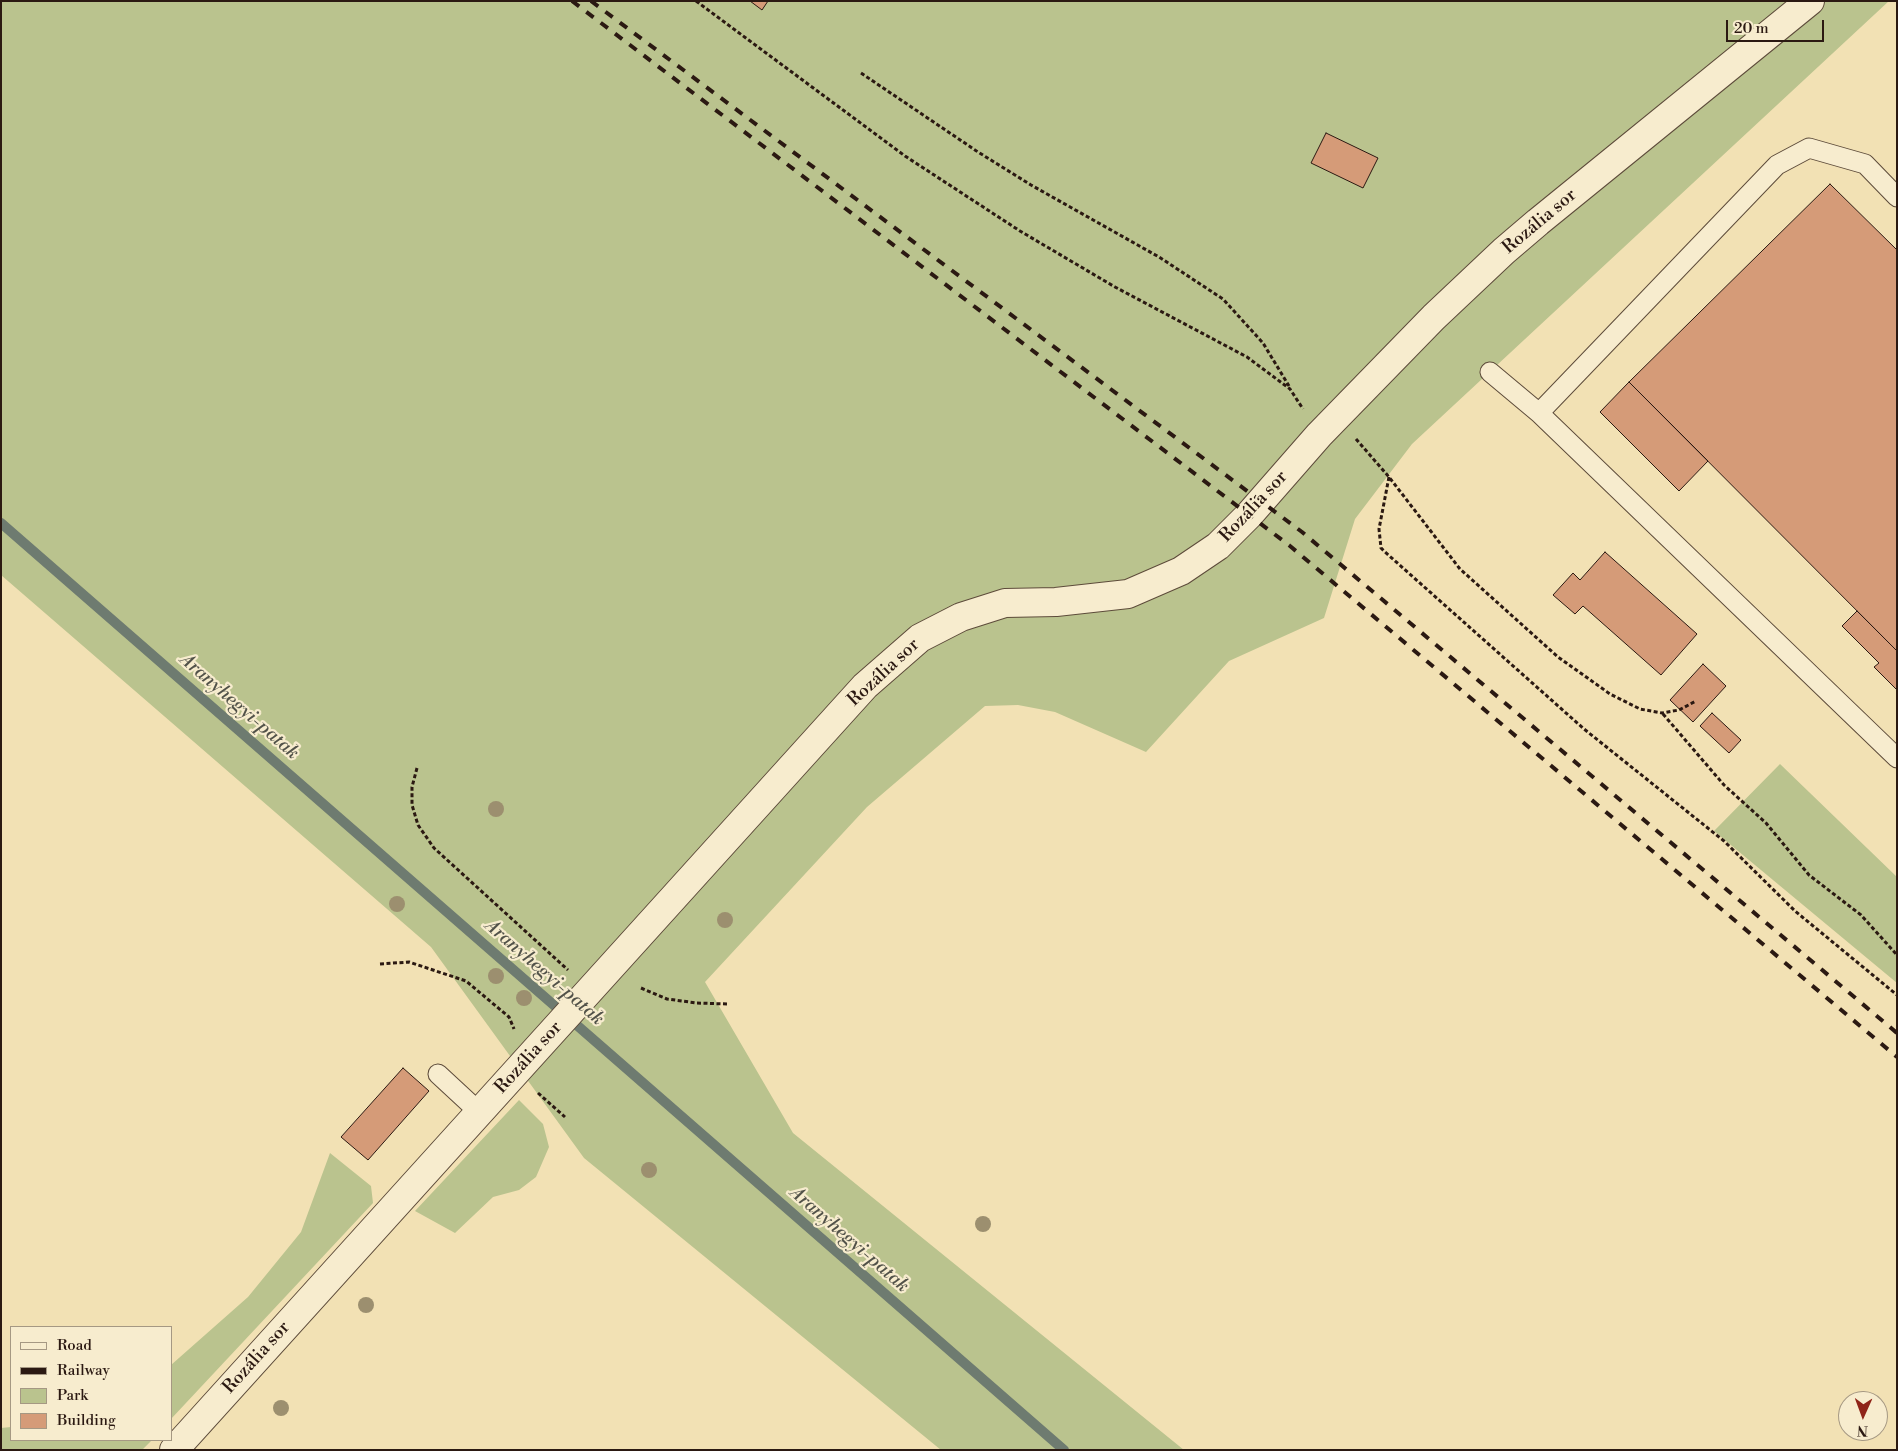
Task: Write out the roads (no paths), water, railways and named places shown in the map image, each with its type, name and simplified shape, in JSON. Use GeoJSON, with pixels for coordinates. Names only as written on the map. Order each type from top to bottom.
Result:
{"type":"FeatureCollection","features":[{"type":"Feature","properties":{"kind":"street","name":"Rozália sor"},"geometry":{"type":"LineString","coordinates":[[174,1450],[865,686],[920,638],[961,617],[1005,603],[1056,602],[1128,594],[1181,571],[1218,546],[1249,515],[1328,427],[1434,317],[1504,252],[1538,222],[1810,1]]}},
{"type":"Feature","properties":{"kind":"lane"},"geometry":{"type":"LineString","coordinates":[[1539,413],[1777,165],[1809,148],[1864,164],[1897,197]]}},
{"type":"Feature","properties":{"kind":"lane"},"geometry":{"type":"LineString","coordinates":[[1490,372],[1539,413],[1897,758]]}},
{"type":"Feature","properties":{"kind":"lane"},"geometry":{"type":"LineString","coordinates":[[438,1074],[480,1112]]}},
{"type":"Feature","properties":{"kind":"waterway","name":"Aranyhegyi-patak"},"geometry":{"type":"LineString","coordinates":[[1,523],[1064,1450]]}},
{"type":"Feature","properties":{"kind":"railway"},"geometry":{"type":"LineString","coordinates":[[572,1],[1290,546],[1897,1057]]}},
{"type":"Feature","properties":{"kind":"railway"},"geometry":{"type":"LineString","coordinates":[[591,1],[1302,532],[1897,1033]]}}]}
